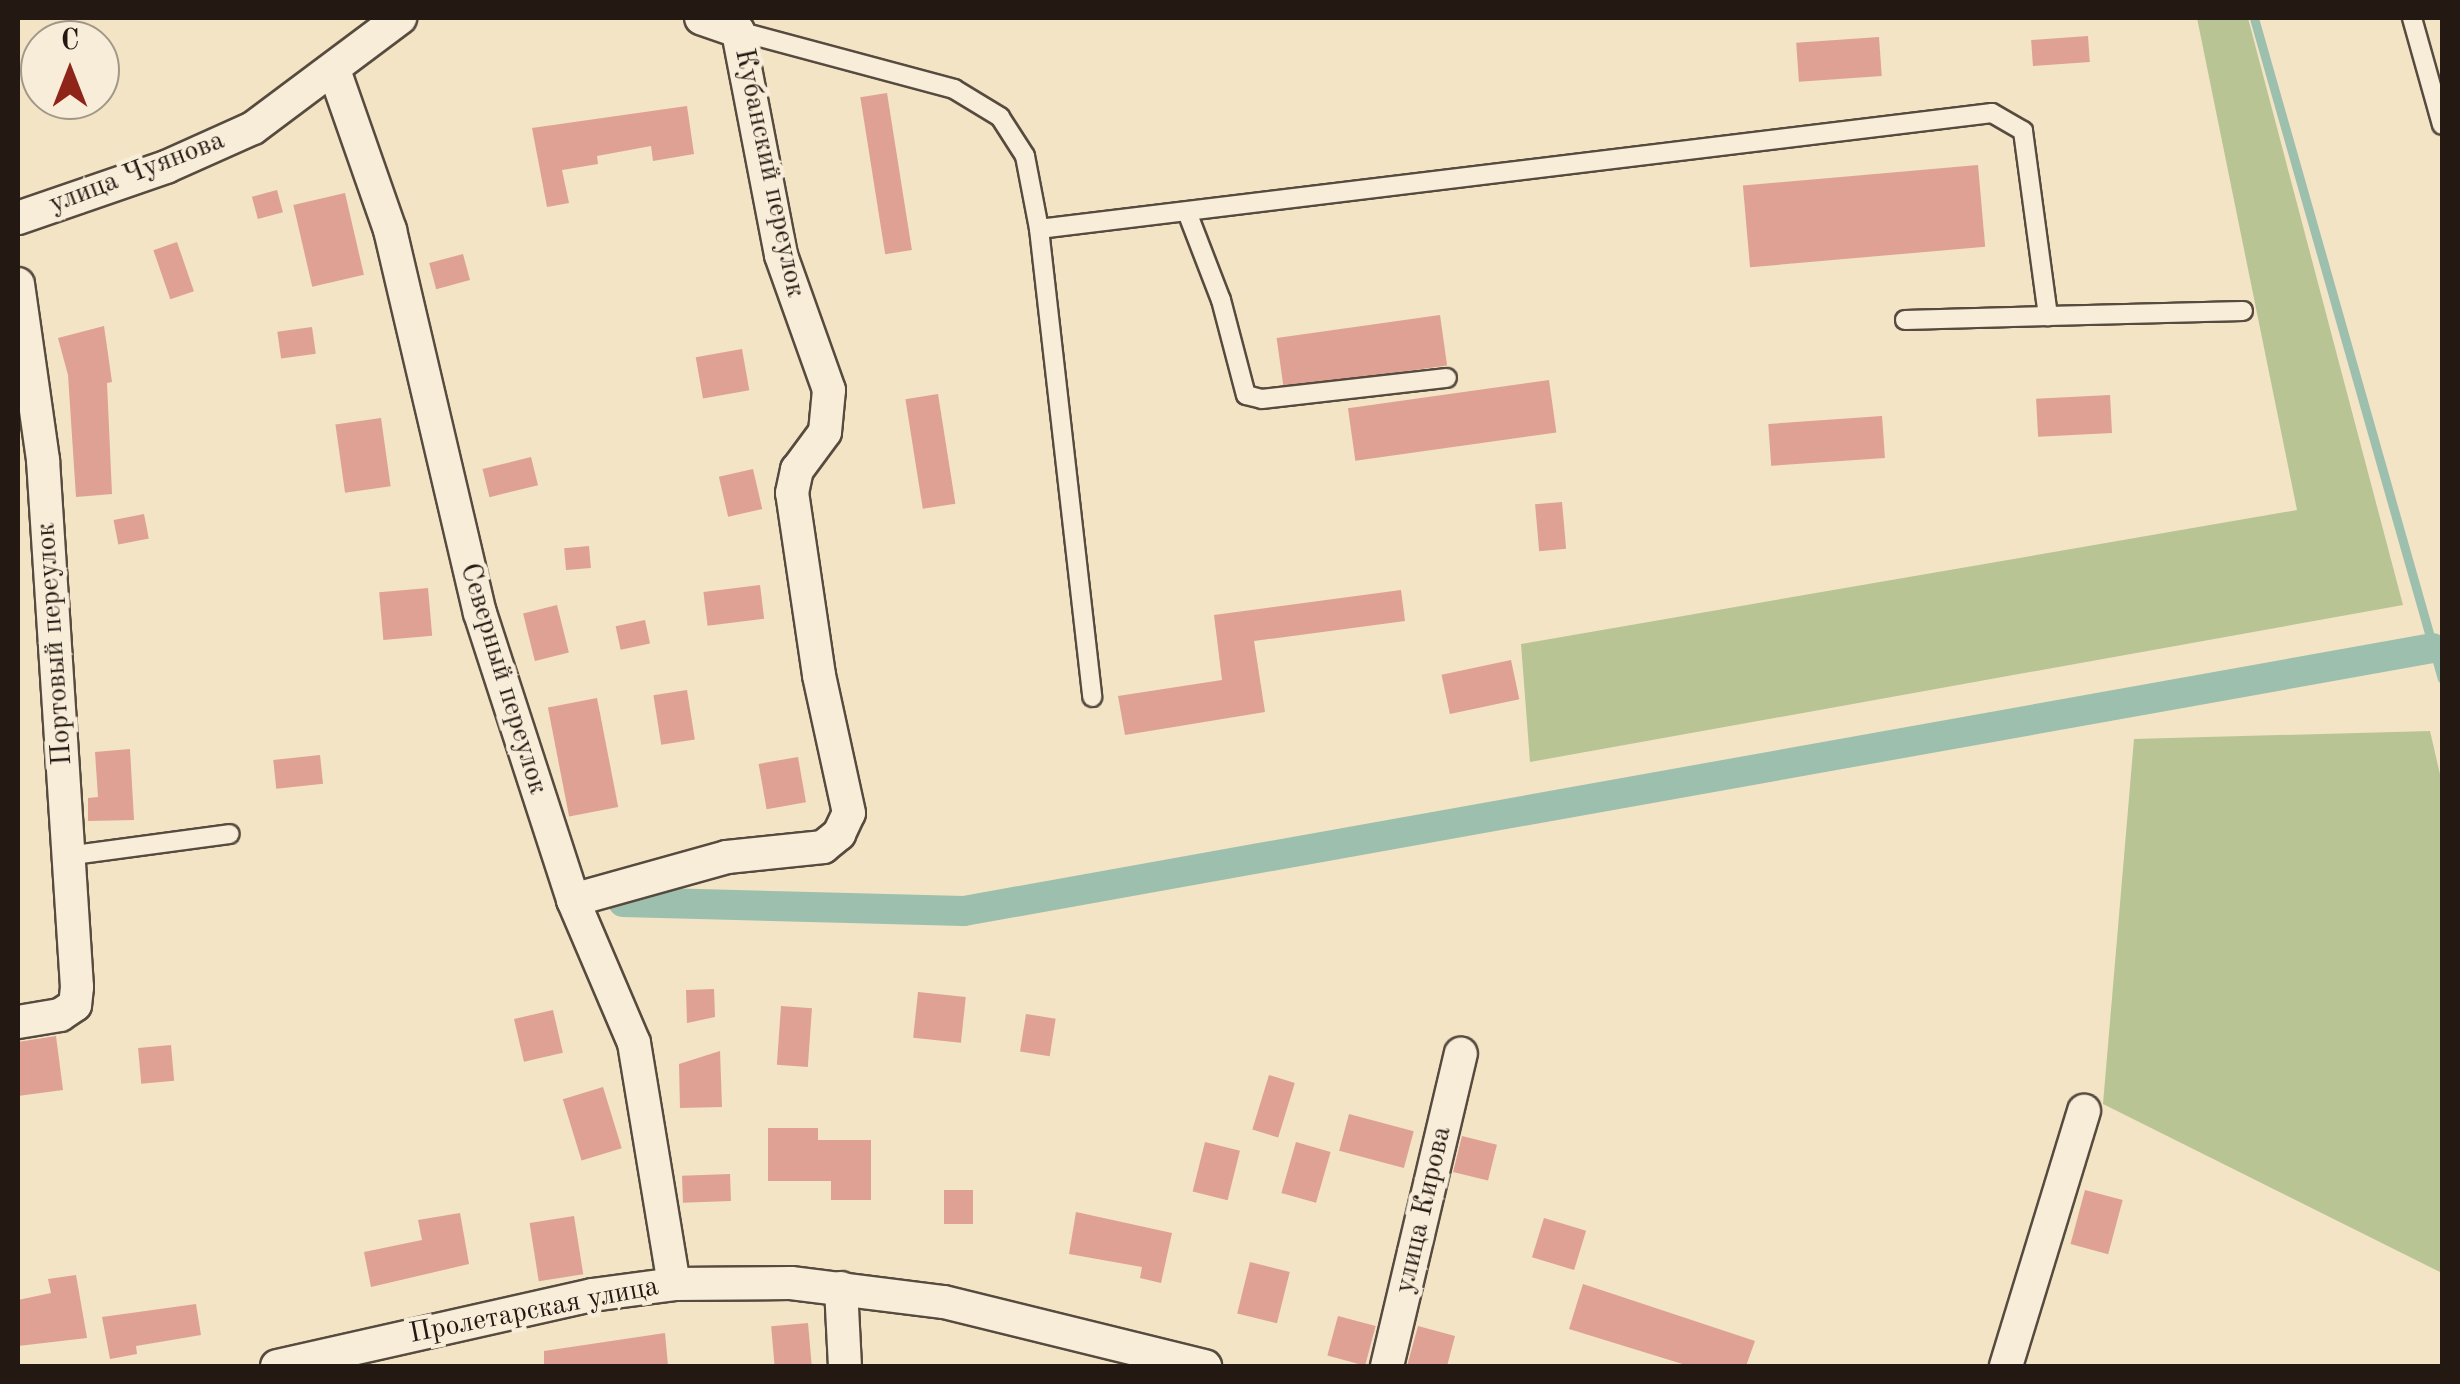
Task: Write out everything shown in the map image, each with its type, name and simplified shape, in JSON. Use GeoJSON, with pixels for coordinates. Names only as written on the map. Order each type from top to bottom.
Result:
{"type":"FeatureCollection","features":[{"type":"Feature","properties":{"kind":"street","name":"Кубанский переулок"},"geometry":{"type":"LineString","coordinates":[[573,900],[727,857],[823,846],[839,834],[850,813],[819,676],[792,493],[798,470],[825,432],[828,390],[782,255],[738,31],[702,18]]}},
{"type":"Feature","properties":{"kind":"street","name":"улица Чуянова"},"geometry":{"type":"LineString","coordinates":[[18,218],[166,168],[254,128],[334,70],[393,20]]}},
{"type":"Feature","properties":{"kind":"street","name":"Северный переулок"},"geometry":{"type":"LineString","coordinates":[[334,70],[390,230],[480,613],[573,900],[634,1043],[674,1284]]}},
{"type":"Feature","properties":{"kind":"street","name":"Портовый переулок"},"geometry":{"type":"LineString","coordinates":[[18,284],[42,460],[75,1005],[60,1015],[18,1022]]}},
{"type":"Feature","properties":{"kind":"street","name":"улица Кирова"},"geometry":{"type":"LineString","coordinates":[[1387,1366],[1460,1054]]}},
{"type":"Feature","properties":{"kind":"street"},"geometry":{"type":"LineString","coordinates":[[2006,1366],[2084,1111]]}},
{"type":"Feature","properties":{"kind":"street","name":"Пролетарская улица"},"geometry":{"type":"LineString","coordinates":[[277,1366],[494,1314],[674,1284],[840,1288],[944,1302],[1205,1366]]}},
{"type":"Feature","properties":{"kind":"street"},"geometry":{"type":"LineString","coordinates":[[840,1288],[844,1366]]}},
{"type":"Feature","properties":{"kind":"lane"},"geometry":{"type":"LineString","coordinates":[[2412,18],[2442,125]]}},
{"type":"Feature","properties":{"kind":"lane"},"geometry":{"type":"LineString","coordinates":[[738,31],[954,89],[1000,118],[1025,156],[1040,230],[1092,697]]}},
{"type":"Feature","properties":{"kind":"lane"},"geometry":{"type":"LineString","coordinates":[[1040,230],[1992,113],[2023,130],[2048,316]]}},
{"type":"Feature","properties":{"kind":"lane"},"geometry":{"type":"LineString","coordinates":[[1187,212],[1221,300],[1246,395],[1262,399],[1446,378]]}},
{"type":"Feature","properties":{"kind":"lane"},"geometry":{"type":"LineString","coordinates":[[1905,320],[2243,311]]}},
{"type":"Feature","properties":{"kind":"lane"},"geometry":{"type":"LineString","coordinates":[[66,856],[230,834]]}},
{"type":"Feature","properties":{"kind":"green space"},"geometry":{"type":"Polygon","coordinates":[[[2197,18],[2248,18],[2403,605],[1530,762],[1521,644],[2297,510],[2197,18]]]}},
{"type":"Feature","properties":{"kind":"green space"},"geometry":{"type":"Polygon","coordinates":[[[2430,731],[2442,783],[2442,1273],[2103,1104],[2134,739],[2430,731]]]}},
{"type":"Feature","properties":{"kind":"building"},"geometry":{"type":"Polygon","coordinates":[[[2088,36],[2090,62],[2033,66],[2031,40],[2088,36]]]}},
{"type":"Feature","properties":{"kind":"building"},"geometry":{"type":"Polygon","coordinates":[[[1879,37],[1882,76],[1799,82],[1796,43],[1879,37]]]}},
{"type":"Feature","properties":{"kind":"building"},"geometry":{"type":"Polygon","coordinates":[[[887,93],[912,250],[885,254],[860,97],[887,93]]]}},
{"type":"Feature","properties":{"kind":"building"},"geometry":{"type":"Polygon","coordinates":[[[687,106],[694,154],[653,161],[651,146],[597,156],[598,164],[562,170],[569,203],[547,207],[532,128],[687,106]]]}},
{"type":"Feature","properties":{"kind":"building"},"geometry":{"type":"Polygon","coordinates":[[[1978,165],[1985,247],[1750,267],[1743,186],[1978,165]]]}},
{"type":"Feature","properties":{"kind":"building"},"geometry":{"type":"Polygon","coordinates":[[[277,190],[283,212],[258,219],[252,197],[277,190]]]}},
{"type":"Feature","properties":{"kind":"building"},"geometry":{"type":"Polygon","coordinates":[[[345,193],[364,275],[312,287],[293,205],[345,193]]]}},
{"type":"Feature","properties":{"kind":"building"},"geometry":{"type":"Polygon","coordinates":[[[177,242],[194,291],[170,299],[153,250],[177,242]]]}},
{"type":"Feature","properties":{"kind":"building"},"geometry":{"type":"Polygon","coordinates":[[[463,254],[470,280],[436,289],[429,263],[463,254]]]}},
{"type":"Feature","properties":{"kind":"building"},"geometry":{"type":"Polygon","coordinates":[[[1440,315],[1447,366],[1284,388],[1277,338],[1440,315]]]}},
{"type":"Feature","properties":{"kind":"building"},"geometry":{"type":"Polygon","coordinates":[[[104,326],[112,382],[107,383],[112,494],[76,497],[68,375],[58,338],[104,326]]]}},
{"type":"Feature","properties":{"kind":"building"},"geometry":{"type":"Polygon","coordinates":[[[312,327],[316,354],[281,359],[277,332],[312,327]]]}},
{"type":"Feature","properties":{"kind":"building"},"geometry":{"type":"Polygon","coordinates":[[[742,349],[749,390],[703,399],[696,357],[742,349]]]}},
{"type":"Feature","properties":{"kind":"building"},"geometry":{"type":"Polygon","coordinates":[[[1549,380],[1556,432],[1355,461],[1348,408],[1549,380]]]}},
{"type":"Feature","properties":{"kind":"building"},"geometry":{"type":"Polygon","coordinates":[[[938,394],[955,504],[923,509],[905,399],[938,394]]]}},
{"type":"Feature","properties":{"kind":"building"},"geometry":{"type":"Polygon","coordinates":[[[2110,395],[2112,433],[2038,437],[2036,399],[2110,395]]]}},
{"type":"Feature","properties":{"kind":"building"},"geometry":{"type":"Polygon","coordinates":[[[1882,416],[1885,458],[1771,466],[1768,424],[1882,416]]]}},
{"type":"Feature","properties":{"kind":"building"},"geometry":{"type":"Polygon","coordinates":[[[381,418],[391,486],[345,493],[335,424],[381,418]]]}},
{"type":"Feature","properties":{"kind":"building"},"geometry":{"type":"Polygon","coordinates":[[[531,457],[538,485],[490,497],[482,469],[531,457]]]}},
{"type":"Feature","properties":{"kind":"building"},"geometry":{"type":"Polygon","coordinates":[[[753,469],[762,509],[728,517],[719,477],[753,469]]]}},
{"type":"Feature","properties":{"kind":"building"},"geometry":{"type":"Polygon","coordinates":[[[1562,502],[1566,549],[1539,551],[1535,504],[1562,502]]]}},
{"type":"Feature","properties":{"kind":"building"},"geometry":{"type":"Polygon","coordinates":[[[144,514],[149,539],[118,544],[114,520],[144,514]]]}},
{"type":"Feature","properties":{"kind":"building"},"geometry":{"type":"Polygon","coordinates":[[[589,546],[591,568],[566,570],[564,548],[589,546]]]}},
{"type":"Feature","properties":{"kind":"building"},"geometry":{"type":"Polygon","coordinates":[[[760,585],[764,619],[708,626],[703,592],[760,585]]]}},
{"type":"Feature","properties":{"kind":"building"},"geometry":{"type":"Polygon","coordinates":[[[428,588],[432,636],[383,640],[379,592],[428,588]]]}},
{"type":"Feature","properties":{"kind":"building"},"geometry":{"type":"Polygon","coordinates":[[[1401,590],[1405,621],[1254,641],[1265,712],[1125,735],[1118,696],[1222,680],[1214,615],[1401,590]]]}},
{"type":"Feature","properties":{"kind":"building"},"geometry":{"type":"Polygon","coordinates":[[[557,605],[569,653],[535,661],[523,613],[557,605]]]}},
{"type":"Feature","properties":{"kind":"building"},"geometry":{"type":"Polygon","coordinates":[[[645,620],[650,643],[621,650],[616,626],[645,620]]]}},
{"type":"Feature","properties":{"kind":"building"},"geometry":{"type":"Polygon","coordinates":[[[1511,660],[1519,699],[1450,714],[1442,675],[1511,660]]]}},
{"type":"Feature","properties":{"kind":"building"},"geometry":{"type":"Polygon","coordinates":[[[687,690],[695,739],[661,745],[653,695],[687,690]]]}},
{"type":"Feature","properties":{"kind":"building"},"geometry":{"type":"Polygon","coordinates":[[[597,698],[618,807],[569,817],[548,708],[597,698]]]}},
{"type":"Feature","properties":{"kind":"building"},"geometry":{"type":"Polygon","coordinates":[[[130,749],[134,820],[88,821],[88,798],[98,797],[95,752],[130,749]]]}},
{"type":"Feature","properties":{"kind":"building"},"geometry":{"type":"Polygon","coordinates":[[[320,755],[323,784],[276,789],[273,760],[320,755]]]}},
{"type":"Feature","properties":{"kind":"building"},"geometry":{"type":"Polygon","coordinates":[[[798,757],[806,802],[767,809],[759,764],[798,757]]]}},
{"type":"Feature","properties":{"kind":"building"},"geometry":{"type":"Polygon","coordinates":[[[714,989],[715,1017],[687,1023],[686,990],[714,989]]]}},
{"type":"Feature","properties":{"kind":"building"},"geometry":{"type":"Polygon","coordinates":[[[918,992],[966,997],[961,1043],[913,1038],[918,992]]]}},
{"type":"Feature","properties":{"kind":"building"},"geometry":{"type":"Polygon","coordinates":[[[781,1006],[812,1008],[808,1067],[777,1065],[781,1006]]]}},
{"type":"Feature","properties":{"kind":"building"},"geometry":{"type":"Polygon","coordinates":[[[553,1010],[563,1053],[524,1062],[514,1019],[553,1010]]]}},
{"type":"Feature","properties":{"kind":"building"},"geometry":{"type":"Polygon","coordinates":[[[1026,1014],[1056,1019],[1050,1056],[1020,1052],[1026,1014]]]}},
{"type":"Feature","properties":{"kind":"building"},"geometry":{"type":"Polygon","coordinates":[[[56,1036],[63,1090],[18,1096],[18,1042],[56,1036]]]}},
{"type":"Feature","properties":{"kind":"building"},"geometry":{"type":"Polygon","coordinates":[[[171,1045],[174,1081],[141,1084],[138,1048],[171,1045]]]}},
{"type":"Feature","properties":{"kind":"building"},"geometry":{"type":"Polygon","coordinates":[[[720,1051],[722,1107],[680,1108],[679,1064],[720,1051]]]}},
{"type":"Feature","properties":{"kind":"building"},"geometry":{"type":"Polygon","coordinates":[[[1269,1075],[1295,1083],[1278,1137],[1252,1130],[1269,1075]]]}},
{"type":"Feature","properties":{"kind":"building"},"geometry":{"type":"Polygon","coordinates":[[[603,1087],[622,1148],[582,1160],[563,1099],[603,1087]]]}},
{"type":"Feature","properties":{"kind":"building"},"geometry":{"type":"Polygon","coordinates":[[[1349,1114],[1414,1131],[1404,1168],[1339,1151],[1349,1114]]]}},
{"type":"Feature","properties":{"kind":"building"},"geometry":{"type":"Polygon","coordinates":[[[768,1128],[818,1128],[818,1140],[871,1140],[871,1200],[831,1200],[831,1181],[768,1181],[768,1128]]]}},
{"type":"Feature","properties":{"kind":"building"},"geometry":{"type":"Polygon","coordinates":[[[1462,1136],[1497,1145],[1488,1181],[1453,1172],[1462,1136]]]}},
{"type":"Feature","properties":{"kind":"building"},"geometry":{"type":"Polygon","coordinates":[[[1205,1142],[1240,1151],[1228,1200],[1193,1191],[1205,1142]]]}},
{"type":"Feature","properties":{"kind":"building"},"geometry":{"type":"Polygon","coordinates":[[[1296,1142],[1331,1152],[1316,1203],[1281,1193],[1296,1142]]]}},
{"type":"Feature","properties":{"kind":"building"},"geometry":{"type":"Polygon","coordinates":[[[730,1174],[731,1201],[683,1203],[682,1176],[730,1174]]]}},
{"type":"Feature","properties":{"kind":"building"},"geometry":{"type":"Polygon","coordinates":[[[944,1190],[973,1190],[973,1224],[944,1224],[944,1190]]]}},
{"type":"Feature","properties":{"kind":"building"},"geometry":{"type":"Polygon","coordinates":[[[2085,1190],[2123,1200],[2108,1254],[2071,1244],[2085,1190]]]}},
{"type":"Feature","properties":{"kind":"building"},"geometry":{"type":"Polygon","coordinates":[[[1076,1212],[1172,1233],[1161,1283],[1140,1278],[1142,1267],[1069,1254],[1076,1212]]]}},
{"type":"Feature","properties":{"kind":"building"},"geometry":{"type":"Polygon","coordinates":[[[460,1213],[469,1264],[371,1287],[364,1252],[422,1240],[418,1220],[460,1213]]]}},
{"type":"Feature","properties":{"kind":"building"},"geometry":{"type":"Polygon","coordinates":[[[574,1216],[583,1274],[539,1281],[530,1223],[574,1216]]]}},
{"type":"Feature","properties":{"kind":"building"},"geometry":{"type":"Polygon","coordinates":[[[1544,1218],[1586,1231],[1574,1270],[1532,1257],[1544,1218]]]}},
{"type":"Feature","properties":{"kind":"building"},"geometry":{"type":"Polygon","coordinates":[[[1250,1262],[1290,1272],[1277,1323],[1237,1313],[1250,1262]]]}},
{"type":"Feature","properties":{"kind":"building"},"geometry":{"type":"Polygon","coordinates":[[[76,1275],[87,1338],[18,1346],[18,1300],[51,1293],[48,1279],[76,1275]]]}},
{"type":"Feature","properties":{"kind":"building"},"geometry":{"type":"Polygon","coordinates":[[[1583,1284],[1755,1341],[1746,1366],[1689,1366],[1569,1329],[1583,1284]]]}},
{"type":"Feature","properties":{"kind":"building"},"geometry":{"type":"Polygon","coordinates":[[[196,1304],[201,1335],[136,1346],[137,1354],[110,1359],[102,1317],[196,1304]]]}},
{"type":"Feature","properties":{"kind":"building"},"geometry":{"type":"Polygon","coordinates":[[[1338,1316],[1376,1326],[1365,1366],[1327,1356],[1338,1316]]]}},
{"type":"Feature","properties":{"kind":"building"},"geometry":{"type":"Polygon","coordinates":[[[808,1323],[812,1366],[775,1366],[771,1326],[808,1323]]]}},
{"type":"Feature","properties":{"kind":"building"},"geometry":{"type":"Polygon","coordinates":[[[1418,1326],[1455,1336],[1447,1366],[1407,1366],[1418,1326]]]}},
{"type":"Feature","properties":{"kind":"building"},"geometry":{"type":"Polygon","coordinates":[[[665,1333],[668,1366],[544,1366],[544,1351],[665,1333]]]}},
{"type":"Feature","properties":{"kind":"waterway"},"geometry":{"type":"LineString","coordinates":[[2254,18],[2442,679]]}},
{"type":"Feature","properties":{"kind":"waterway"},"geometry":{"type":"LineString","coordinates":[[623,902],[964,911],[2433,648]]}}]}
